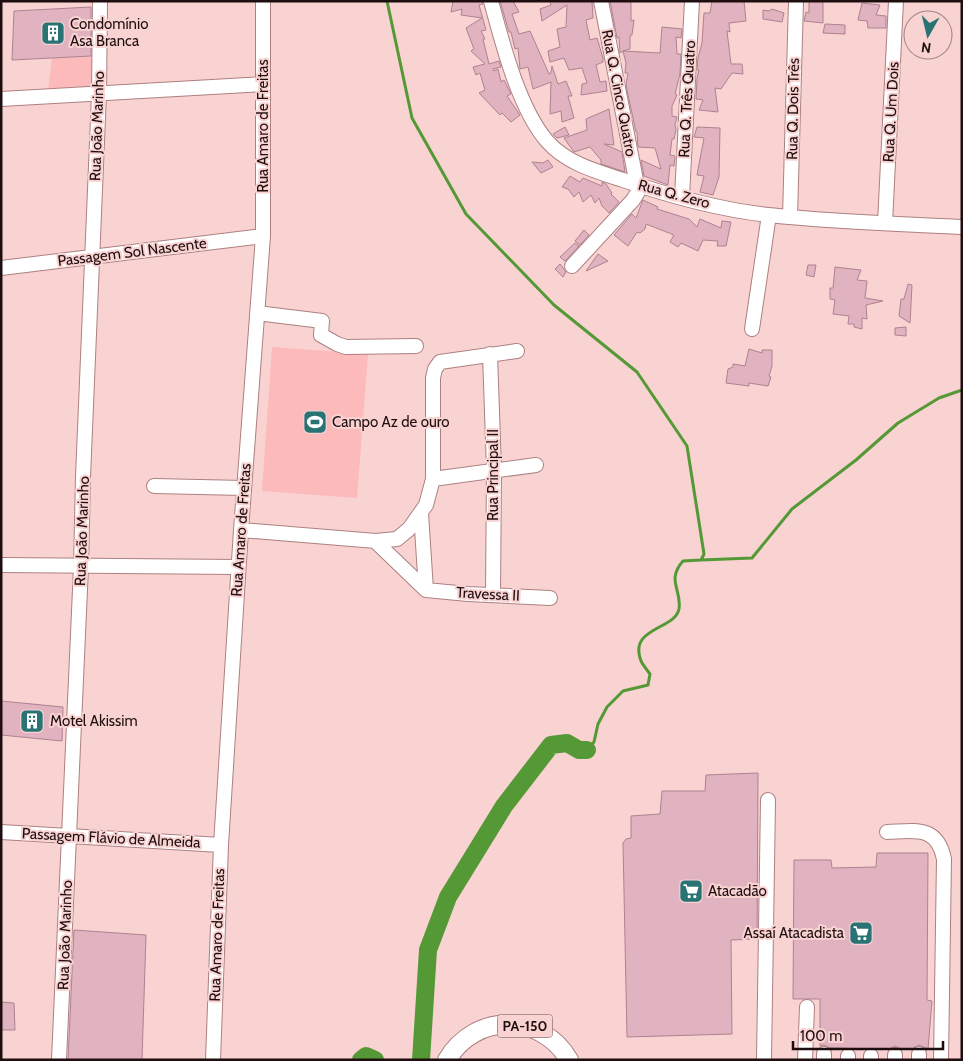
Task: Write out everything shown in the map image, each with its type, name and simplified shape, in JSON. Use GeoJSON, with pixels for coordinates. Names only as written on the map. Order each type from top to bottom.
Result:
{"type":"FeatureCollection","features":[{"type":"Feature","properties":{"kind":"main road","name":"PA-150"},"geometry":{"type":"LineString","coordinates":[[448,1060],[460,1043],[488,1027],[508,1024],[529,1027],[548,1036],[556,1042],[570,1060]]}},
{"type":"Feature","properties":{"kind":"street","name":"Rua João Marinho"},"geometry":{"type":"LineString","coordinates":[[59,1060],[81,567],[99,94],[100,1]]}},
{"type":"Feature","properties":{"kind":"street","name":"Rua Amaro de Freitas"},"geometry":{"type":"LineString","coordinates":[[213,1060],[221,845],[238,567],[263,236],[263,1]]}},
{"type":"Feature","properties":{"kind":"street","name":"Rua Q. Zero"},"geometry":{"type":"LineString","coordinates":[[491,1],[503,47],[527,109],[541,133],[560,154],[571,160],[590,169],[639,186],[728,209],[790,217],[962,227]]}},
{"type":"Feature","properties":{"kind":"street","name":"Rua Q. Cinco Quatro"},"geometry":{"type":"LineString","coordinates":[[601,1],[639,186]]}},
{"type":"Feature","properties":{"kind":"street","name":"Rua Q. Três Quatro"},"geometry":{"type":"LineString","coordinates":[[682,197],[692,1]]}},
{"type":"Feature","properties":{"kind":"street","name":"Rua Q. Dois Três"},"geometry":{"type":"LineString","coordinates":[[790,217],[796,1]]}},
{"type":"Feature","properties":{"kind":"street","name":"Rua Q. Um Dois"},"geometry":{"type":"LineString","coordinates":[[885,223],[896,1]]}},
{"type":"Feature","properties":{"kind":"street"},"geometry":{"type":"LineString","coordinates":[[1,99],[263,84]]}},
{"type":"Feature","properties":{"kind":"street"},"geometry":{"type":"LineString","coordinates":[[572,266],[628,205],[639,186]]}},
{"type":"Feature","properties":{"kind":"street"},"geometry":{"type":"LineString","coordinates":[[752,329],[769,215]]}},
{"type":"Feature","properties":{"kind":"street","name":"Passagem Sol Nascente"},"geometry":{"type":"LineString","coordinates":[[1,268],[263,236]]}},
{"type":"Feature","properties":{"kind":"street"},"geometry":{"type":"LineString","coordinates":[[257,313],[322,321],[321,335],[346,347],[416,346]]}},
{"type":"Feature","properties":{"kind":"street"},"geometry":{"type":"LineString","coordinates":[[241,530],[375,541],[397,539],[409,529],[426,505],[433,479],[433,378],[435,369],[440,362],[517,351]]}},
{"type":"Feature","properties":{"kind":"street","name":"Rua Principal II"},"geometry":{"type":"LineString","coordinates":[[490,354],[494,470],[492,595]]}},
{"type":"Feature","properties":{"kind":"street"},"geometry":{"type":"LineString","coordinates":[[433,479],[536,465]]}},
{"type":"Feature","properties":{"kind":"street"},"geometry":{"type":"LineString","coordinates":[[154,486],[244,488]]}},
{"type":"Feature","properties":{"kind":"street"},"geometry":{"type":"LineString","coordinates":[[421,513],[426,590]]}},
{"type":"Feature","properties":{"kind":"street"},"geometry":{"type":"LineString","coordinates":[[375,541],[426,590]]}},
{"type":"Feature","properties":{"kind":"street"},"geometry":{"type":"LineString","coordinates":[[1,565],[238,567]]}},
{"type":"Feature","properties":{"kind":"street","name":"Travessa II"},"geometry":{"type":"LineString","coordinates":[[426,590],[550,598]]}},
{"type":"Feature","properties":{"kind":"street"},"geometry":{"type":"LineString","coordinates":[[764,1060],[768,800]]}},
{"type":"Feature","properties":{"kind":"street"},"geometry":{"type":"LineString","coordinates":[[887,832],[916,831],[931,835],[941,845],[944,859],[941,1060]]}},
{"type":"Feature","properties":{"kind":"street","name":"Passagem Flávio de Almeida"},"geometry":{"type":"LineString","coordinates":[[1,832],[221,845]]}},
{"type":"Feature","properties":{"kind":"street"},"geometry":{"type":"LineString","coordinates":[[805,1060],[807,1007]]}},
{"type":"Feature","properties":{"kind":"shaded area"},"geometry":{"type":"Polygon","coordinates":[[[93,56],[91,90],[48,91],[52,58],[93,56]]]}},
{"type":"Feature","properties":{"kind":"shaded area","name":"Campo Az de ouro"},"geometry":{"type":"Polygon","coordinates":[[[272,347],[368,354],[357,498],[262,491],[272,347]]]}},
{"type":"Feature","properties":{"kind":"building"},"geometry":{"type":"Polygon","coordinates":[[[453,1],[482,1],[483,4],[479,5],[486,30],[481,31],[485,39],[483,39],[489,64],[499,61],[501,67],[493,69],[494,71],[498,69],[501,82],[504,80],[511,94],[507,96],[520,115],[511,122],[502,113],[500,115],[479,93],[485,90],[480,73],[476,75],[473,67],[485,64],[471,51],[474,49],[466,28],[482,18],[461,15],[462,9],[451,12],[453,1]]]}},
{"type":"Feature","properties":{"kind":"building"},"geometry":{"type":"Polygon","coordinates":[[[500,1],[513,1],[519,12],[512,14],[519,34],[530,31],[549,74],[551,73],[552,66],[558,84],[566,81],[572,96],[568,96],[574,118],[562,122],[561,111],[550,114],[551,82],[533,89],[528,67],[520,69],[518,48],[515,49],[500,1]]]}},
{"type":"Feature","properties":{"kind":"building"},"geometry":{"type":"Polygon","coordinates":[[[550,1],[592,1],[593,18],[586,20],[590,40],[597,38],[603,58],[603,62],[596,65],[600,82],[606,81],[607,91],[581,95],[582,84],[587,83],[582,68],[569,70],[564,58],[550,62],[548,51],[560,47],[557,29],[566,27],[567,5],[542,21],[540,9],[551,5],[550,1]]]}},
{"type":"Feature","properties":{"kind":"building"},"geometry":{"type":"Polygon","coordinates":[[[610,1],[631,1],[631,21],[634,20],[632,35],[630,36],[630,49],[620,53],[619,37],[617,38],[610,1]]]}},
{"type":"Feature","properties":{"kind":"building"},"geometry":{"type":"Polygon","coordinates":[[[712,1],[744,1],[746,21],[729,23],[730,32],[727,31],[731,64],[742,64],[743,74],[732,73],[721,89],[715,88],[718,112],[699,110],[703,100],[696,99],[699,70],[697,70],[698,58],[702,43],[704,13],[710,13],[712,1]]]}},
{"type":"Feature","properties":{"kind":"building"},"geometry":{"type":"Polygon","coordinates":[[[809,1],[823,1],[823,23],[804,21],[806,12],[809,13],[809,1]]]}},
{"type":"Feature","properties":{"kind":"building"},"geometry":{"type":"Polygon","coordinates":[[[862,3],[880,5],[876,15],[886,16],[886,28],[868,28],[867,21],[858,20],[862,3]]]}},
{"type":"Feature","properties":{"kind":"building","name":"Condomínio Asa Branca"},"geometry":{"type":"Polygon","coordinates":[[[91,7],[91,56],[12,60],[14,11],[91,7]]]}},
{"type":"Feature","properties":{"kind":"building"},"geometry":{"type":"Polygon","coordinates":[[[772,9],[784,13],[782,22],[763,19],[763,10],[769,11],[772,9]]]}},
{"type":"Feature","properties":{"kind":"building"},"geometry":{"type":"Polygon","coordinates":[[[825,24],[845,25],[845,34],[823,33],[825,24]]]}},
{"type":"Feature","properties":{"kind":"building"},"geometry":{"type":"Polygon","coordinates":[[[662,27],[682,29],[681,38],[676,37],[677,54],[681,54],[680,74],[675,94],[677,95],[672,106],[672,116],[677,117],[670,155],[675,156],[674,166],[670,165],[668,185],[644,176],[641,160],[661,169],[655,148],[638,147],[637,132],[626,85],[628,73],[625,73],[626,63],[623,51],[660,53],[662,27]]]}},
{"type":"Feature","properties":{"kind":"building"},"geometry":{"type":"Polygon","coordinates":[[[609,109],[614,145],[604,144],[622,152],[625,172],[601,164],[601,160],[590,147],[574,152],[564,138],[587,130],[586,119],[609,109]]]}},
{"type":"Feature","properties":{"kind":"building"},"geometry":{"type":"Polygon","coordinates":[[[565,127],[569,135],[557,138],[553,134],[565,127]]]}},
{"type":"Feature","properties":{"kind":"building"},"geometry":{"type":"Polygon","coordinates":[[[697,127],[720,128],[719,177],[713,195],[700,192],[704,176],[697,175],[704,138],[694,137],[697,127]]]}},
{"type":"Feature","properties":{"kind":"building"},"geometry":{"type":"Polygon","coordinates":[[[548,160],[553,167],[541,173],[532,162],[543,163],[548,160]]]}},
{"type":"Feature","properties":{"kind":"building"},"geometry":{"type":"Polygon","coordinates":[[[570,176],[580,182],[583,178],[602,186],[602,182],[606,184],[611,194],[619,202],[609,213],[602,206],[599,198],[595,203],[591,195],[583,202],[579,192],[574,197],[568,189],[562,187],[570,176]]]}},
{"type":"Feature","properties":{"kind":"building"},"geometry":{"type":"Polygon","coordinates":[[[643,200],[658,207],[657,209],[689,219],[697,227],[700,219],[721,228],[722,221],[731,222],[726,246],[717,246],[718,241],[703,240],[698,251],[681,243],[678,247],[670,242],[674,235],[646,224],[645,229],[640,233],[637,232],[628,246],[614,235],[632,214],[636,218],[643,200]]]}},
{"type":"Feature","properties":{"kind":"building"},"geometry":{"type":"Polygon","coordinates":[[[584,230],[589,235],[580,245],[575,241],[584,230]]]}},
{"type":"Feature","properties":{"kind":"building"},"geometry":{"type":"Polygon","coordinates":[[[575,243],[579,246],[565,261],[560,257],[575,243]]]}},
{"type":"Feature","properties":{"kind":"building"},"geometry":{"type":"Polygon","coordinates":[[[598,254],[608,261],[586,271],[598,254]]]}},
{"type":"Feature","properties":{"kind":"building"},"geometry":{"type":"Polygon","coordinates":[[[560,264],[566,272],[563,277],[555,269],[560,264]]]}},
{"type":"Feature","properties":{"kind":"building"},"geometry":{"type":"Polygon","coordinates":[[[808,265],[816,265],[814,277],[806,275],[808,265]]]}},
{"type":"Feature","properties":{"kind":"building"},"geometry":{"type":"Polygon","coordinates":[[[835,267],[861,270],[857,280],[867,281],[865,298],[883,301],[866,305],[867,319],[862,318],[862,329],[854,327],[854,324],[848,324],[849,316],[833,314],[835,300],[830,299],[830,288],[833,288],[835,267]]]}},
{"type":"Feature","properties":{"kind":"building"},"geometry":{"type":"Polygon","coordinates":[[[908,284],[912,285],[910,323],[899,316],[901,299],[904,299],[908,284]]]}},
{"type":"Feature","properties":{"kind":"building"},"geometry":{"type":"Polygon","coordinates":[[[906,327],[906,336],[895,335],[895,328],[906,327]]]}},
{"type":"Feature","properties":{"kind":"building"},"geometry":{"type":"Polygon","coordinates":[[[749,349],[762,353],[762,350],[772,350],[772,366],[769,376],[771,377],[768,386],[749,383],[749,386],[726,383],[728,369],[733,367],[733,364],[745,366],[749,349]]]}},
{"type":"Feature","properties":{"kind":"building","name":"Motel Akissim"},"geometry":{"type":"Polygon","coordinates":[[[1,701],[63,707],[62,741],[1,735],[1,701]]]}},
{"type":"Feature","properties":{"kind":"building","name":"Atacadão"},"geometry":{"type":"Polygon","coordinates":[[[758,773],[757,939],[731,940],[732,1034],[627,1037],[623,843],[626,839],[631,838],[631,816],[660,814],[662,791],[705,791],[706,775],[758,773]]]}},
{"type":"Feature","properties":{"kind":"building","name":"Assaí Atacadista"},"geometry":{"type":"Polygon","coordinates":[[[877,853],[928,853],[927,1000],[932,1001],[928,1049],[919,1045],[912,1049],[901,1049],[895,1046],[889,1049],[830,1048],[824,1045],[820,1046],[820,999],[793,999],[794,860],[831,860],[832,868],[876,867],[877,853]]]}},
{"type":"Feature","properties":{"kind":"building"},"geometry":{"type":"Polygon","coordinates":[[[74,930],[146,935],[142,1060],[68,1060],[74,930]]]}},
{"type":"Feature","properties":{"kind":"building"},"geometry":{"type":"Polygon","coordinates":[[[1,1002],[14,1003],[15,1030],[1,1030],[1,1002]]]}},
{"type":"Feature","properties":{"kind":"waterway"},"geometry":{"type":"LineString","coordinates":[[387,1],[412,118],[466,214],[554,305],[637,372],[687,446],[704,554],[701,560],[683,561],[678,568],[675,580],[679,609],[676,616],[646,635],[641,641],[639,650],[641,661],[650,674],[648,685],[623,691],[607,707],[598,724],[594,742],[587,750]]}},
{"type":"Feature","properties":{"kind":"waterway"},"geometry":{"type":"LineString","coordinates":[[701,560],[752,558],[792,509],[856,460],[898,423],[939,398],[962,390]]}},
{"type":"Feature","properties":{"kind":"waterway"},"geometry":{"type":"LineString","coordinates":[[421,1060],[428,950],[448,897],[504,806],[551,745],[567,743],[579,750],[587,750]]}},
{"type":"Feature","properties":{"kind":"waterway"},"geometry":{"type":"LineString","coordinates":[[361,1060],[366,1056],[375,1060]]}},
{"type":"Feature","properties":{"kind":"place","name":"Condomínio Asa Branca"},"geometry":{"type":"Point","coordinates":[53,33]}},
{"type":"Feature","properties":{"kind":"place","name":"Campo Az de ouro"},"geometry":{"type":"Point","coordinates":[315,422]}},
{"type":"Feature","properties":{"kind":"place","name":"Motel Akissim"},"geometry":{"type":"Point","coordinates":[32,721]}},
{"type":"Feature","properties":{"kind":"place","name":"Atacadão"},"geometry":{"type":"Point","coordinates":[691,891]}},
{"type":"Feature","properties":{"kind":"place","name":"Assaí Atacadista"},"geometry":{"type":"Point","coordinates":[861,933]}}]}
